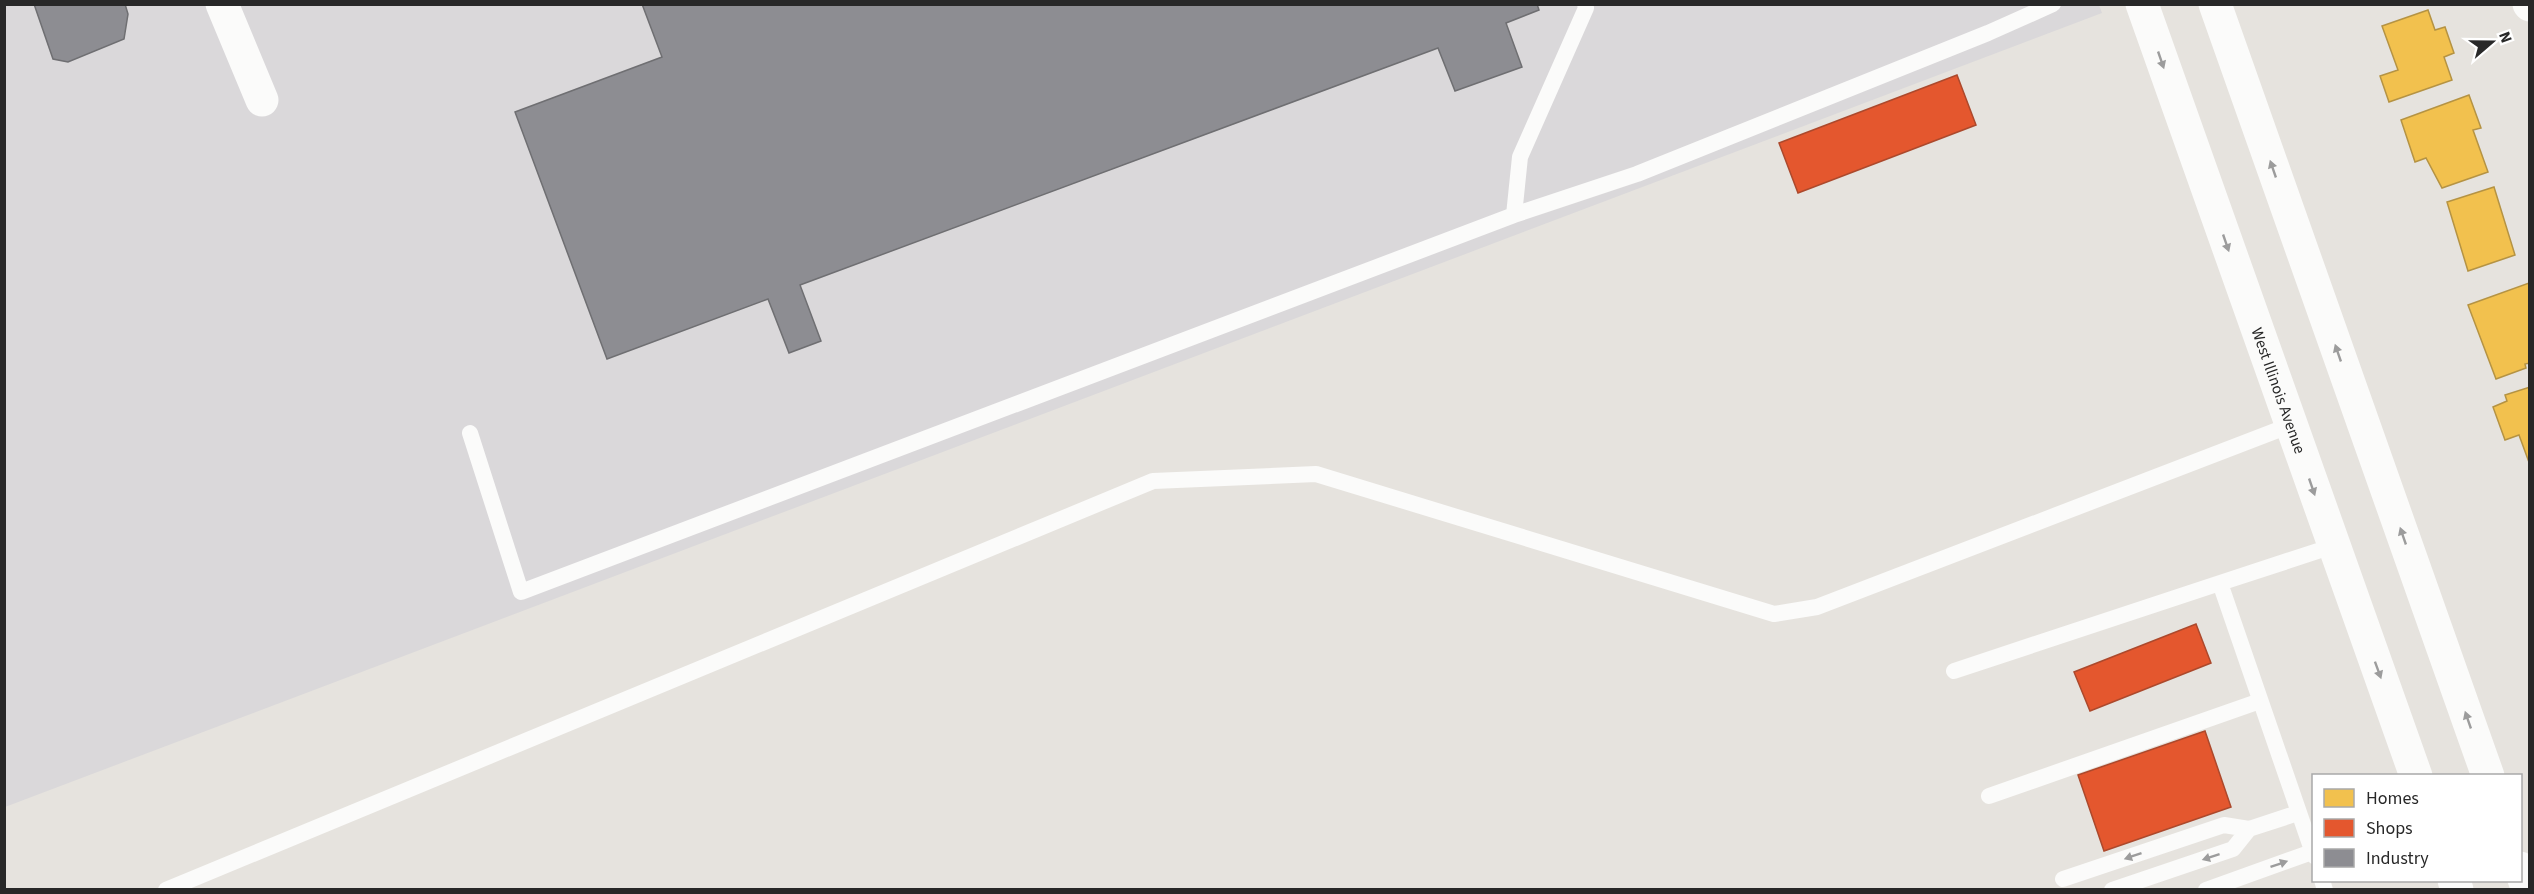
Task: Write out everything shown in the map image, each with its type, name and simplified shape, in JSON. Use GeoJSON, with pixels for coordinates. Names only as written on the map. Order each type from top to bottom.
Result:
{"type":"FeatureCollection","features":[{"type":"Feature","properties":{"kind":"main road"},"geometry":{"type":"LineString","coordinates":[[222,4],[262,100]]}},
{"type":"Feature","properties":{"kind":"main road","name":"West Illinois Avenue"},"geometry":{"type":"LineString","coordinates":[[2142,4],[2415,774]]}},
{"type":"Feature","properties":{"kind":"main road"},"geometry":{"type":"LineString","coordinates":[[2216,4],[2487,774]]}},
{"type":"Feature","properties":{"kind":"main road"},"geometry":{"type":"LineString","coordinates":[[2522,874],[2528,890]]}},
{"type":"Feature","properties":{"kind":"lane"},"geometry":{"type":"LineString","coordinates":[[1514,214],[1520,157],[1586,8],[1585,4]]}},
{"type":"Feature","properties":{"kind":"lane"},"geometry":{"type":"LineString","coordinates":[[470,433],[521,592],[1514,214],[1637,174],[1977,38],[2053,4]]}},
{"type":"Feature","properties":{"kind":"lane"},"geometry":{"type":"LineString","coordinates":[[166,890],[1153,481],[1316,474],[1774,614],[1817,607],[2291,425]]}},
{"type":"Feature","properties":{"kind":"lane"},"geometry":{"type":"LineString","coordinates":[[1954,671],[2333,546]]}},
{"type":"Feature","properties":{"kind":"lane"},"geometry":{"type":"LineString","coordinates":[[2220,584],[2312,851]]}},
{"type":"Feature","properties":{"kind":"lane"},"geometry":{"type":"LineString","coordinates":[[1989,796],[2260,701]]}},
{"type":"Feature","properties":{"kind":"lane"},"geometry":{"type":"LineString","coordinates":[[2063,879],[2224,825],[2249,829],[2298,813]]}},
{"type":"Feature","properties":{"kind":"lane"},"geometry":{"type":"LineString","coordinates":[[2112,890],[2233,849],[2249,829]]}},
{"type":"Feature","properties":{"kind":"lane"},"geometry":{"type":"LineString","coordinates":[[2206,890],[2312,854]]}},
{"type":"Feature","properties":{"kind":"shaded area"},"geometry":{"type":"Polygon","coordinates":[[[5,5],[2099,5],[2102,13],[5,807],[5,5]]]}},
{"type":"Feature","properties":{"kind":"building: Homes"},"geometry":{"type":"Polygon","coordinates":[[[2428,10],[2435,30],[2445,27],[2454,53],[2444,57],[2452,80],[2389,102],[2380,76],[2398,70],[2382,26],[2428,10]]]}},
{"type":"Feature","properties":{"kind":"building: Homes"},"geometry":{"type":"Polygon","coordinates":[[[2469,95],[2481,128],[2473,130],[2488,172],[2442,188],[2426,158],[2415,162],[2401,120],[2469,95]]]}},
{"type":"Feature","properties":{"kind":"building: Homes"},"geometry":{"type":"Polygon","coordinates":[[[2494,187],[2515,255],[2468,271],[2447,202],[2494,187]]]}},
{"type":"Feature","properties":{"kind":"building: Homes"},"geometry":{"type":"Polygon","coordinates":[[[2529,283],[2530,363],[2525,364],[2526,368],[2496,379],[2468,305],[2529,283]]]}},
{"type":"Feature","properties":{"kind":"building: Homes"},"geometry":{"type":"Polygon","coordinates":[[[2530,387],[2530,465],[2519,435],[2505,440],[2493,407],[2507,401],[2505,395],[2530,387]]]}},
{"type":"Feature","properties":{"kind":"building: Shops"},"geometry":{"type":"Polygon","coordinates":[[[1957,75],[1976,125],[1798,193],[1779,143],[1957,75]]]}},
{"type":"Feature","properties":{"kind":"building: Shops"},"geometry":{"type":"Polygon","coordinates":[[[2196,624],[2211,663],[2090,711],[2074,672],[2196,624]]]}},
{"type":"Feature","properties":{"kind":"building: Shops"},"geometry":{"type":"Polygon","coordinates":[[[2205,731],[2231,807],[2104,851],[2078,775],[2205,731]]]}},
{"type":"Feature","properties":{"kind":"building: Industry"},"geometry":{"type":"Polygon","coordinates":[[[34,4],[125,4],[128,14],[124,39],[68,62],[53,59],[34,4]]]}},
{"type":"Feature","properties":{"kind":"building: Industry"},"geometry":{"type":"Polygon","coordinates":[[[642,4],[1537,4],[1539,10],[1506,23],[1522,67],[1455,91],[1438,48],[800,285],[821,341],[789,353],[768,299],[607,359],[515,112],[662,57],[642,4]]]}}]}
